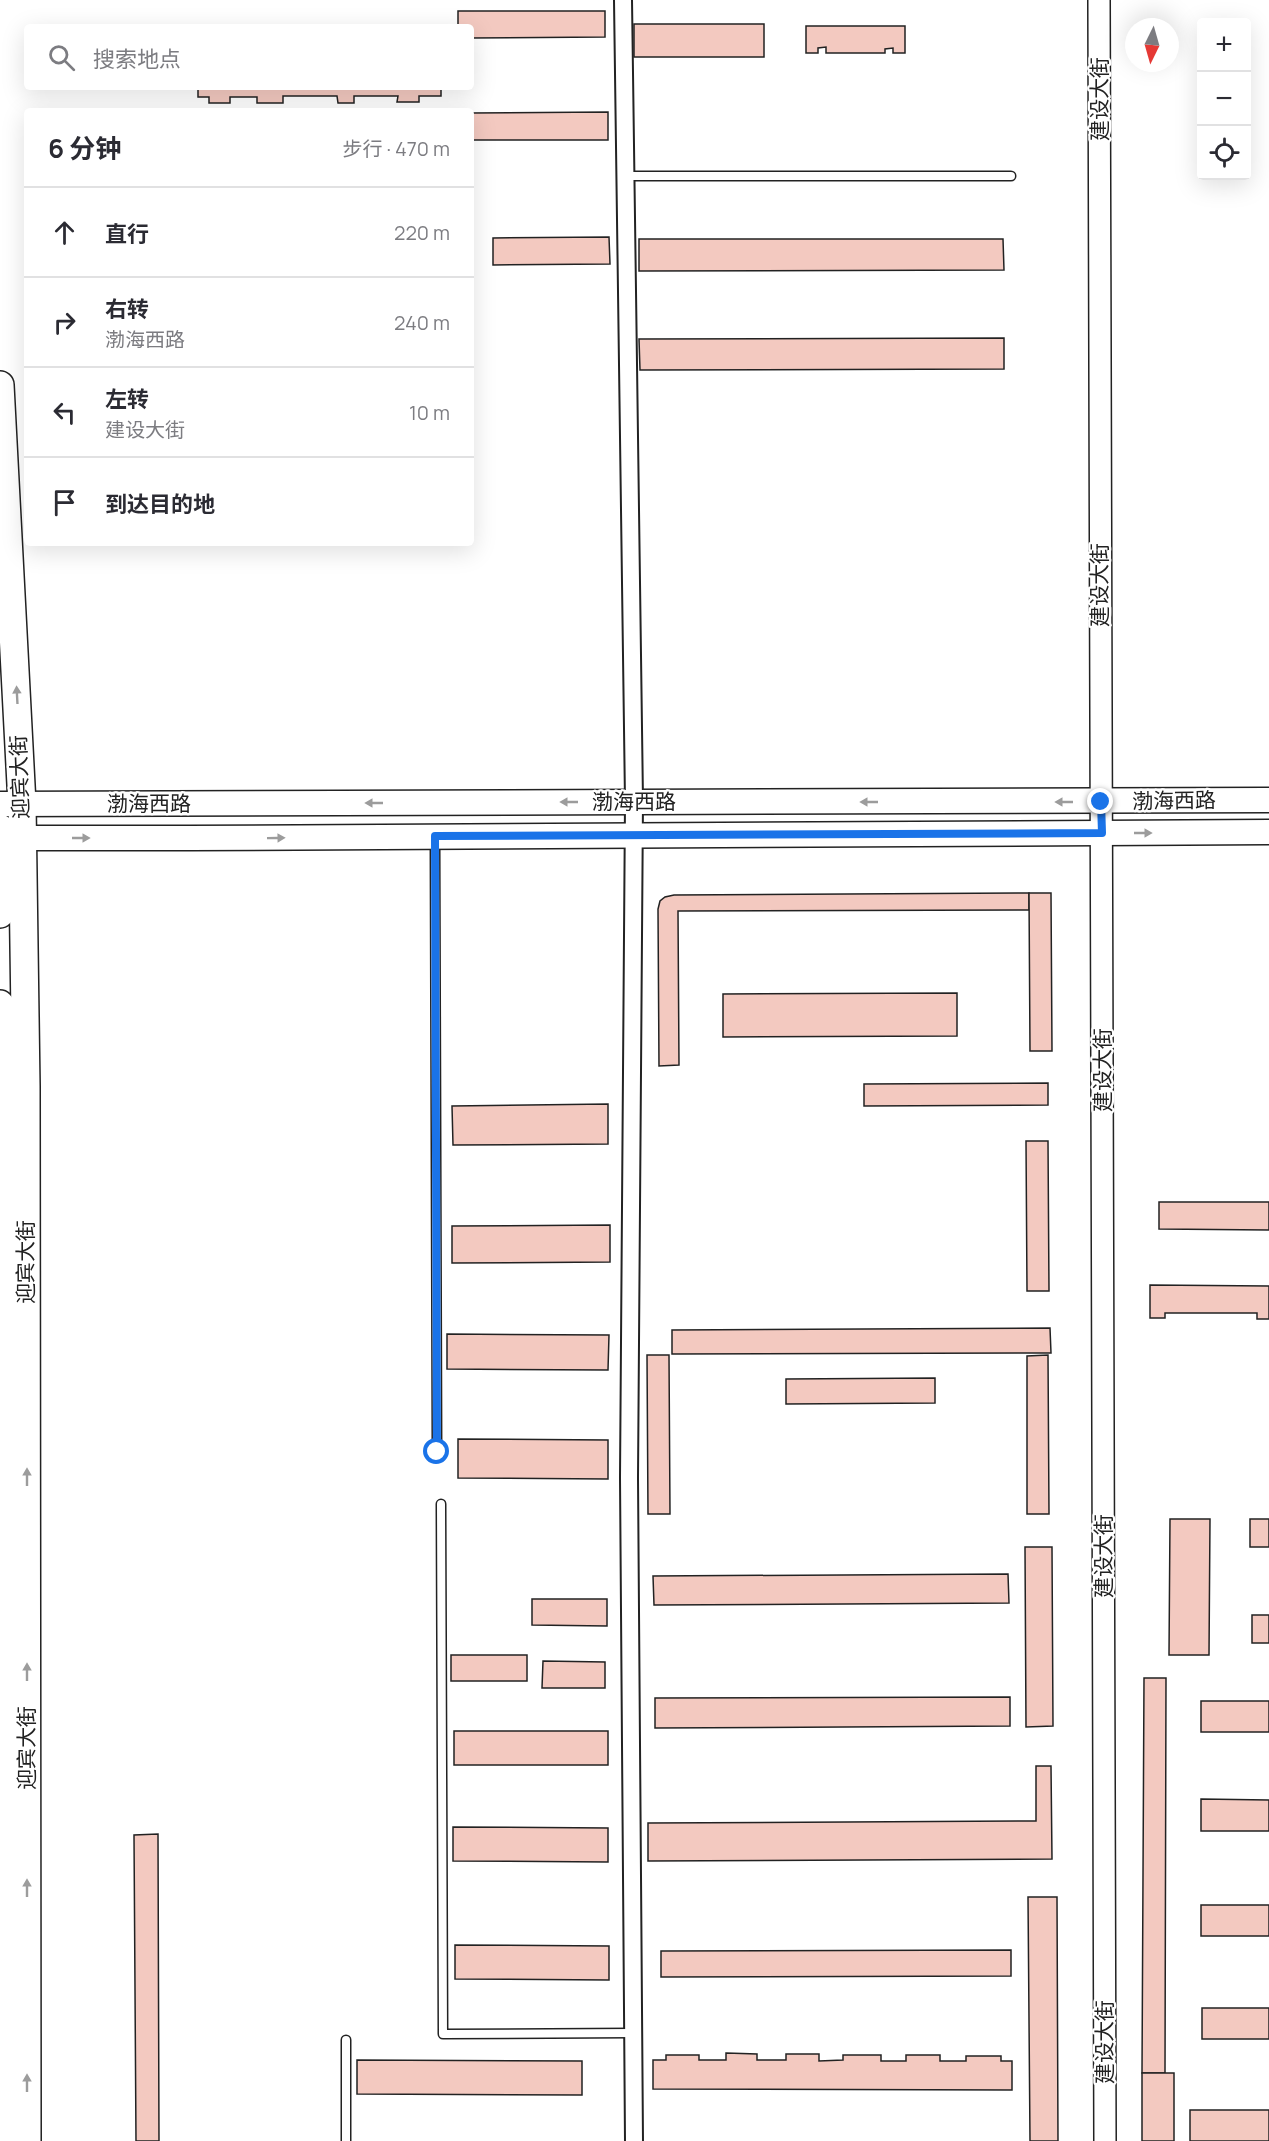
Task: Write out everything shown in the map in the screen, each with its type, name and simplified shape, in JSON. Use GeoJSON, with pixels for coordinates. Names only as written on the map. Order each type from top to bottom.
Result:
{"type":"FeatureCollection","features":[{"type":"Feature","properties":{"kind":"main road","name":"迎宾大街"},"geometry":{"type":"LineString","coordinates":[[0,385],[11,804],[6,835],[0,914]]}},
{"type":"Feature","properties":{"kind":"main road","name":"渤海西路"},"geometry":{"type":"LineString","coordinates":[[11,804],[1269,800]]}},
{"type":"Feature","properties":{"kind":"main road","name":"渤海西路"},"geometry":{"type":"LineString","coordinates":[[6,835],[633,836],[1269,832]]}},
{"type":"Feature","properties":{"kind":"main road","name":"迎宾大街"},"geometry":{"type":"LineString","coordinates":[[6,835],[26,1087],[27,2141]]}},
{"type":"Feature","properties":{"kind":"main road","name":"迎宾大街"},"geometry":{"type":"LineString","coordinates":[[0,1004],[6,2141]]}},
{"type":"Feature","properties":{"kind":"street"},"geometry":{"type":"LineString","coordinates":[[623,0],[634,801],[629,1478],[634,2141]]}},
{"type":"Feature","properties":{"kind":"street","name":"建设大街"},"geometry":{"type":"LineString","coordinates":[[1100,0],[1105,2141]]}},
{"type":"Feature","properties":{"kind":"lane"},"geometry":{"type":"LineString","coordinates":[[627,176],[1011,176]]}},
{"type":"Feature","properties":{"kind":"lane"},"geometry":{"type":"LineString","coordinates":[[435,836],[437,1452]]}},
{"type":"Feature","properties":{"kind":"lane"},"geometry":{"type":"LineString","coordinates":[[441,1504],[443,2034],[633,2033]]}},
{"type":"Feature","properties":{"kind":"lane"},"geometry":{"type":"LineString","coordinates":[[346,2040],[346,2141]]}},
{"type":"Feature","properties":{"kind":"building"},"geometry":{"type":"Polygon","coordinates":[[[458,11],[605,11],[605,37],[474,38],[474,24],[458,24],[458,11]]]}},
{"type":"Feature","properties":{"kind":"building"},"geometry":{"type":"Polygon","coordinates":[[[634,24],[764,24],[764,57],[634,57],[634,24]]]}},
{"type":"Feature","properties":{"kind":"building"},"geometry":{"type":"Polygon","coordinates":[[[806,26],[905,26],[905,53],[893,53],[893,48],[885,49],[885,53],[826,53],[826,47],[818,48],[818,53],[806,53],[806,26]]]}},
{"type":"Feature","properties":{"kind":"building"},"geometry":{"type":"Polygon","coordinates":[[[198,90],[441,90],[441,96],[419,96],[419,102],[397,102],[398,96],[354,96],[354,103],[338,103],[337,96],[283,96],[283,103],[257,103],[257,97],[230,97],[230,103],[209,103],[209,97],[198,97],[198,90]]]}},
{"type":"Feature","properties":{"kind":"building"},"geometry":{"type":"Polygon","coordinates":[[[608,112],[608,140],[474,140],[474,113],[608,112]]]}},
{"type":"Feature","properties":{"kind":"building"},"geometry":{"type":"Polygon","coordinates":[[[609,237],[610,264],[493,265],[493,238],[609,237]]]}},
{"type":"Feature","properties":{"kind":"building"},"geometry":{"type":"Polygon","coordinates":[[[639,239],[1003,239],[1004,270],[639,271],[639,239]]]}},
{"type":"Feature","properties":{"kind":"building"},"geometry":{"type":"Polygon","coordinates":[[[1004,338],[1004,369],[640,370],[639,339],[1004,338]]]}},
{"type":"Feature","properties":{"kind":"building"},"geometry":{"type":"Polygon","coordinates":[[[1029,893],[1029,910],[678,911],[679,1065],[659,1066],[658,909],[660,901],[665,897],[674,895],[1029,893]]]}},
{"type":"Feature","properties":{"kind":"building"},"geometry":{"type":"Polygon","coordinates":[[[1029,893],[1051,893],[1052,1051],[1030,1051],[1029,893]]]}},
{"type":"Feature","properties":{"kind":"building"},"geometry":{"type":"Polygon","coordinates":[[[957,993],[957,1036],[723,1037],[723,994],[957,993]]]}},
{"type":"Feature","properties":{"kind":"building"},"geometry":{"type":"Polygon","coordinates":[[[1048,1083],[1048,1105],[864,1106],[864,1084],[1048,1083]]]}},
{"type":"Feature","properties":{"kind":"building"},"geometry":{"type":"Polygon","coordinates":[[[608,1104],[608,1144],[453,1145],[452,1106],[608,1104]]]}},
{"type":"Feature","properties":{"kind":"building"},"geometry":{"type":"Polygon","coordinates":[[[1026,1141],[1048,1141],[1049,1291],[1027,1291],[1026,1141]]]}},
{"type":"Feature","properties":{"kind":"building"},"geometry":{"type":"Polygon","coordinates":[[[1159,1202],[1269,1202],[1269,1230],[1159,1229],[1159,1202]]]}},
{"type":"Feature","properties":{"kind":"building"},"geometry":{"type":"Polygon","coordinates":[[[610,1225],[610,1262],[452,1263],[452,1226],[610,1225]]]}},
{"type":"Feature","properties":{"kind":"building"},"geometry":{"type":"Polygon","coordinates":[[[1150,1285],[1269,1286],[1269,1319],[1257,1319],[1257,1313],[1165,1313],[1165,1318],[1150,1318],[1150,1285]]]}},
{"type":"Feature","properties":{"kind":"building"},"geometry":{"type":"Polygon","coordinates":[[[1050,1328],[1051,1353],[672,1354],[672,1330],[1050,1328]]]}},
{"type":"Feature","properties":{"kind":"building"},"geometry":{"type":"Polygon","coordinates":[[[447,1334],[609,1335],[608,1370],[447,1369],[447,1334]]]}},
{"type":"Feature","properties":{"kind":"building"},"geometry":{"type":"Polygon","coordinates":[[[647,1355],[669,1355],[670,1514],[648,1514],[647,1355]]]}},
{"type":"Feature","properties":{"kind":"building"},"geometry":{"type":"Polygon","coordinates":[[[1048,1355],[1049,1514],[1027,1514],[1027,1356],[1048,1355]]]}},
{"type":"Feature","properties":{"kind":"building"},"geometry":{"type":"Polygon","coordinates":[[[935,1378],[935,1403],[786,1404],[786,1379],[935,1378]]]}},
{"type":"Feature","properties":{"kind":"building"},"geometry":{"type":"Polygon","coordinates":[[[458,1439],[608,1440],[608,1479],[458,1478],[458,1439]]]}},
{"type":"Feature","properties":{"kind":"building"},"geometry":{"type":"Polygon","coordinates":[[[1170,1519],[1210,1519],[1209,1655],[1169,1655],[1170,1519]]]}},
{"type":"Feature","properties":{"kind":"building"},"geometry":{"type":"Polygon","coordinates":[[[1250,1519],[1269,1519],[1269,1547],[1250,1547],[1250,1519]]]}},
{"type":"Feature","properties":{"kind":"building"},"geometry":{"type":"Polygon","coordinates":[[[1025,1547],[1052,1547],[1053,1726],[1026,1727],[1025,1547]]]}},
{"type":"Feature","properties":{"kind":"building"},"geometry":{"type":"Polygon","coordinates":[[[1008,1574],[1009,1603],[654,1605],[653,1576],[1008,1574]]]}},
{"type":"Feature","properties":{"kind":"building"},"geometry":{"type":"Polygon","coordinates":[[[532,1599],[607,1599],[607,1626],[532,1625],[532,1599]]]}},
{"type":"Feature","properties":{"kind":"building"},"geometry":{"type":"Polygon","coordinates":[[[1252,1615],[1269,1615],[1269,1643],[1252,1643],[1252,1615]]]}},
{"type":"Feature","properties":{"kind":"building"},"geometry":{"type":"Polygon","coordinates":[[[451,1655],[527,1655],[527,1681],[451,1681],[451,1655]]]}},
{"type":"Feature","properties":{"kind":"building"},"geometry":{"type":"Polygon","coordinates":[[[543,1661],[605,1662],[605,1688],[542,1688],[543,1661]]]}},
{"type":"Feature","properties":{"kind":"building"},"geometry":{"type":"Polygon","coordinates":[[[1144,1678],[1166,1678],[1165,2073],[1142,2073],[1144,1678]]]}},
{"type":"Feature","properties":{"kind":"building"},"geometry":{"type":"Polygon","coordinates":[[[1010,1697],[1010,1726],[655,1728],[655,1698],[1010,1697]]]}},
{"type":"Feature","properties":{"kind":"building"},"geometry":{"type":"Polygon","coordinates":[[[1201,1701],[1269,1701],[1269,1732],[1201,1732],[1201,1701]]]}},
{"type":"Feature","properties":{"kind":"building"},"geometry":{"type":"Polygon","coordinates":[[[454,1731],[608,1731],[608,1765],[454,1765],[454,1731]]]}},
{"type":"Feature","properties":{"kind":"building"},"geometry":{"type":"Polygon","coordinates":[[[1036,1766],[1051,1766],[1052,1859],[648,1861],[648,1823],[1036,1821],[1036,1766]]]}},
{"type":"Feature","properties":{"kind":"building"},"geometry":{"type":"Polygon","coordinates":[[[1201,1799],[1269,1800],[1269,1831],[1201,1831],[1201,1799]]]}},
{"type":"Feature","properties":{"kind":"building"},"geometry":{"type":"Polygon","coordinates":[[[453,1827],[608,1828],[608,1862],[453,1861],[453,1827]]]}},
{"type":"Feature","properties":{"kind":"building"},"geometry":{"type":"Polygon","coordinates":[[[158,1834],[159,2141],[136,2141],[134,1835],[158,1834]]]}},
{"type":"Feature","properties":{"kind":"building"},"geometry":{"type":"Polygon","coordinates":[[[1028,1897],[1057,1897],[1058,2141],[1030,2141],[1028,1897]]]}},
{"type":"Feature","properties":{"kind":"building"},"geometry":{"type":"Polygon","coordinates":[[[1201,1905],[1269,1905],[1269,1936],[1201,1936],[1201,1905]]]}},
{"type":"Feature","properties":{"kind":"building"},"geometry":{"type":"Polygon","coordinates":[[[455,1945],[609,1946],[609,1980],[455,1979],[455,1945]]]}},
{"type":"Feature","properties":{"kind":"building"},"geometry":{"type":"Polygon","coordinates":[[[1011,1950],[1011,1976],[661,1977],[661,1951],[1011,1950]]]}},
{"type":"Feature","properties":{"kind":"building"},"geometry":{"type":"Polygon","coordinates":[[[1202,2008],[1269,2008],[1269,2039],[1202,2039],[1202,2008]]]}},
{"type":"Feature","properties":{"kind":"building"},"geometry":{"type":"Polygon","coordinates":[[[726,2053],[757,2054],[757,2060],[786,2060],[786,2054],[819,2054],[819,2061],[843,2060],[843,2055],[881,2055],[881,2061],[906,2061],[906,2055],[940,2055],[940,2061],[966,2061],[966,2056],[1001,2056],[1001,2061],[1012,2061],[1012,2090],[653,2089],[653,2060],[666,2060],[666,2055],[699,2055],[699,2060],[726,2060],[726,2053]]]}},
{"type":"Feature","properties":{"kind":"building"},"geometry":{"type":"Polygon","coordinates":[[[357,2060],[582,2061],[582,2095],[357,2094],[357,2060]]]}},
{"type":"Feature","properties":{"kind":"building"},"geometry":{"type":"Polygon","coordinates":[[[1142,2073],[1174,2073],[1174,2141],[1142,2141],[1142,2073]]]}},
{"type":"Feature","properties":{"kind":"building"},"geometry":{"type":"Polygon","coordinates":[[[1190,2110],[1269,2110],[1269,2141],[1190,2141],[1190,2110]]]}},
{"type":"Feature","properties":{"kind":"route"},"geometry":{"type":"LineString","coordinates":[[437,1452],[435,836],[1102,833],[1101,802]]}}]}
